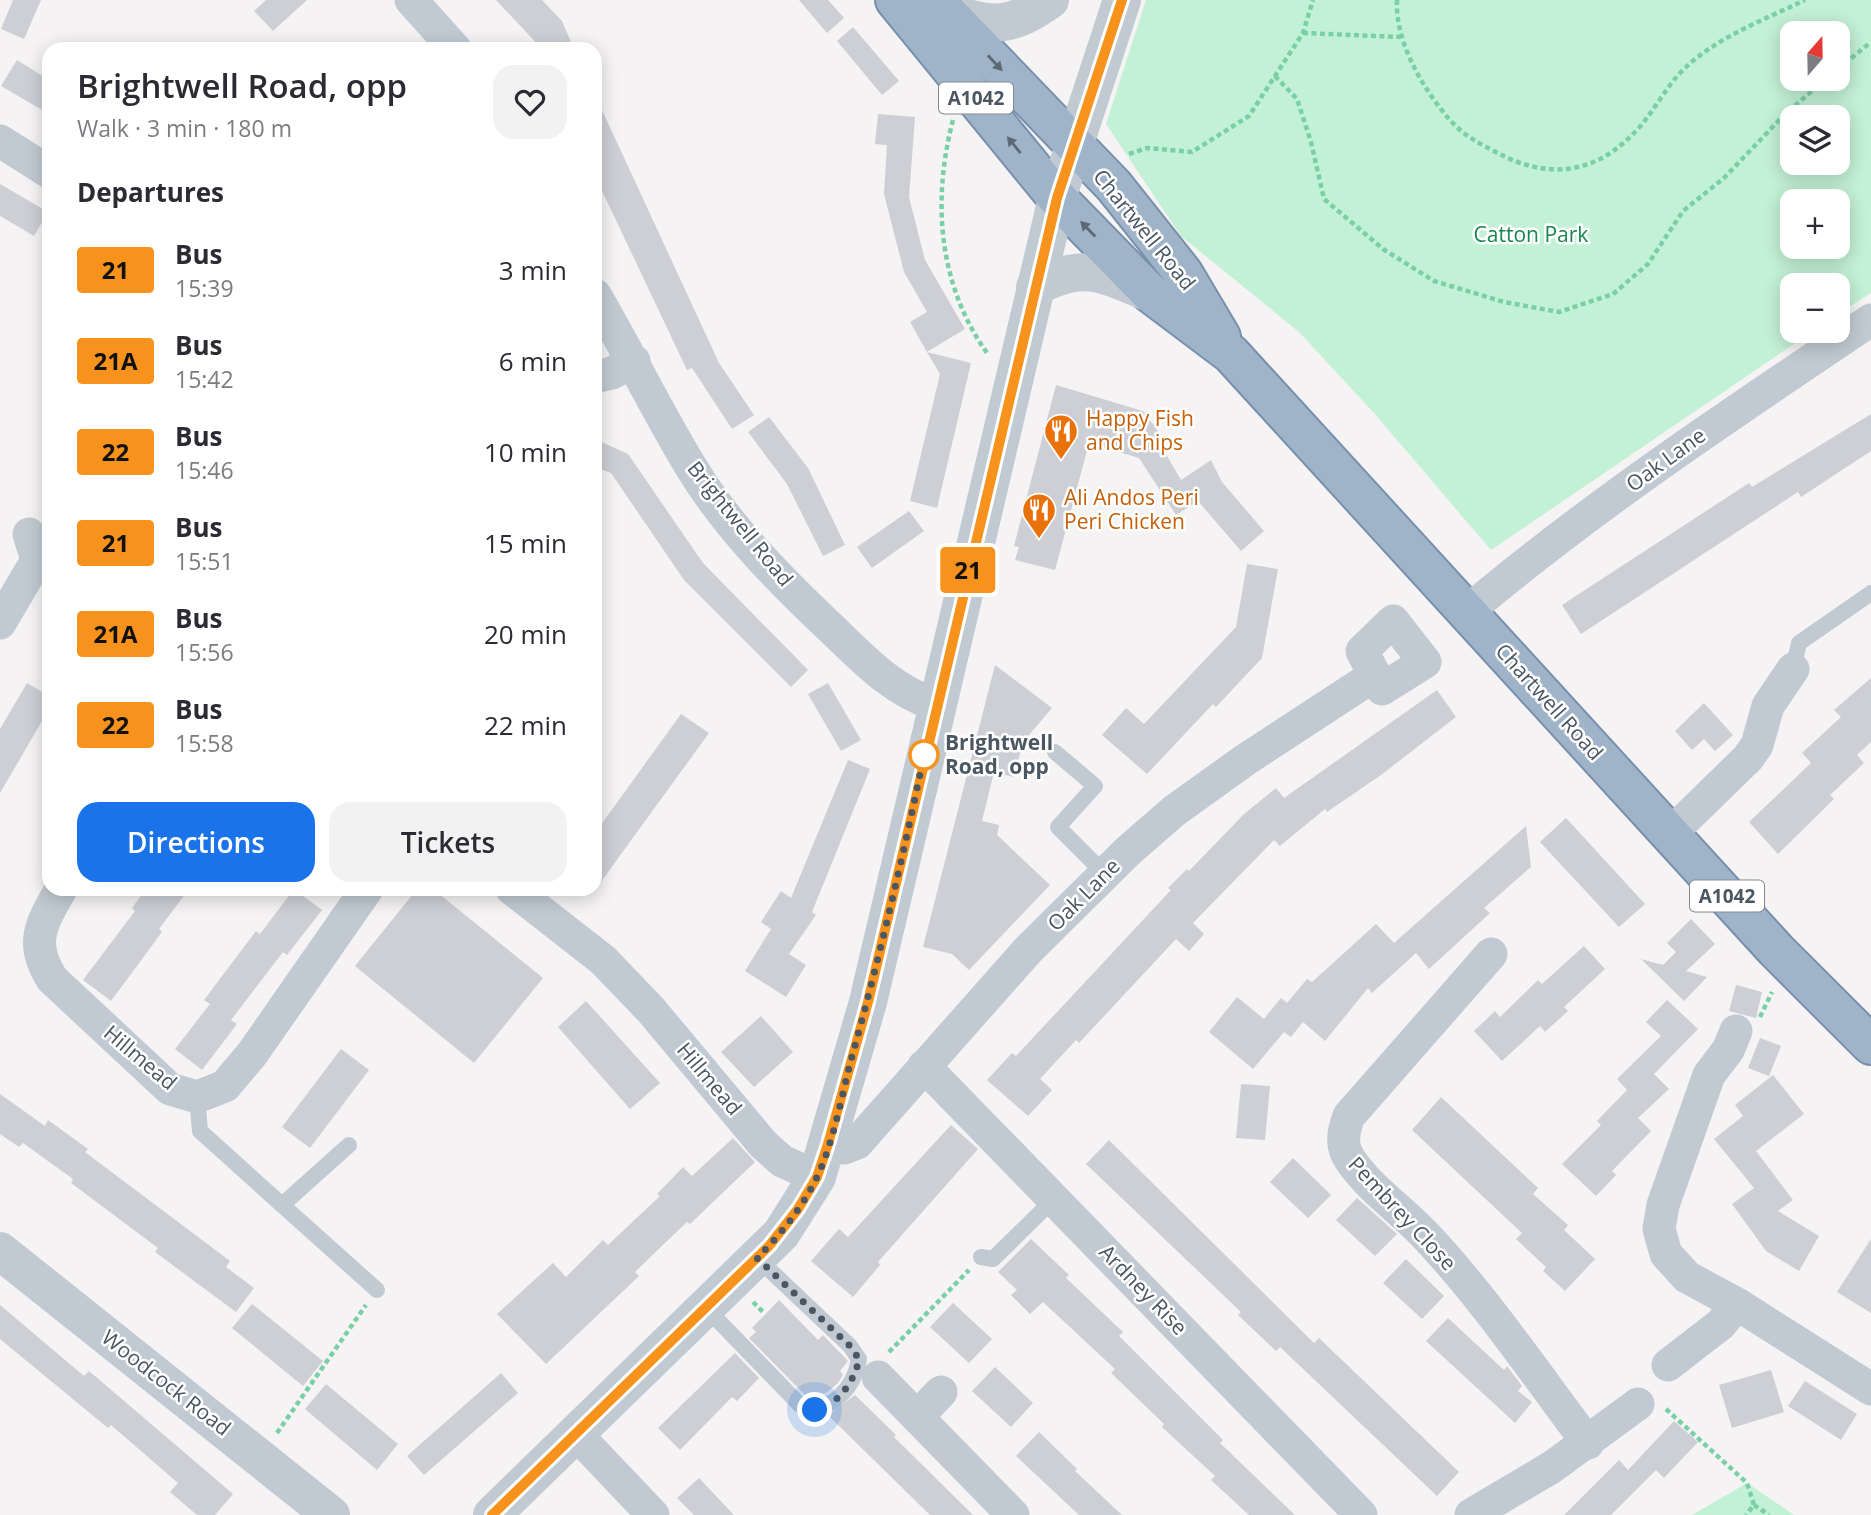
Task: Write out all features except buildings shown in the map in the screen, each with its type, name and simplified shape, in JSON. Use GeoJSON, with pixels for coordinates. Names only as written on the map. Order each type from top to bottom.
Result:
{"type":"FeatureCollection","features":[{"type":"Feature","properties":{"kind":"highway","name":"A1042"},"geometry":{"type":"LineString","coordinates":[[895,0],[1057,198]]}},
{"type":"Feature","properties":{"kind":"highway","name":"A1042"},"geometry":{"type":"LineString","coordinates":[[942,7],[1073,146]]}},
{"type":"Feature","properties":{"kind":"highway","name":"Chartwell Road"},"geometry":{"type":"LineString","coordinates":[[1073,146],[1114,186],[1183,273],[1231,354]]}},
{"type":"Feature","properties":{"kind":"highway","name":"Chartwell Road"},"geometry":{"type":"LineString","coordinates":[[1057,198],[1150,293],[1231,354],[1469,610],[1776,950],[1871,1045]]}},
{"type":"Feature","properties":{"kind":"street"},"geometry":{"type":"LineString","coordinates":[[411,0],[449,42]]}},
{"type":"Feature","properties":{"kind":"street"},"geometry":{"type":"LineString","coordinates":[[942,7],[986,24],[1013,23],[1050,0]]}},
{"type":"Feature","properties":{"kind":"street"},"geometry":{"type":"LineString","coordinates":[[492,1515],[781,1234],[823,1161],[868,1002],[1057,198],[1122,0]]}},
{"type":"Feature","properties":{"kind":"street"},"geometry":{"type":"LineString","coordinates":[[0,141],[42,168]]}},
{"type":"Feature","properties":{"kind":"street"},"geometry":{"type":"LineString","coordinates":[[1035,287],[1068,272],[1084,272],[1103,274],[1150,293]]}},
{"type":"Feature","properties":{"kind":"street","name":"Brightwell Road"},"geometry":{"type":"LineString","coordinates":[[602,307],[692,469],[776,573],[877,673],[909,696],[936,705]]}},
{"type":"Feature","properties":{"kind":"street","name":"Oak Lane"},"geometry":{"type":"LineString","coordinates":[[1469,610],[1509,576],[1724,419],[1871,320]]}},
{"type":"Feature","properties":{"kind":"street"},"geometry":{"type":"LineString","coordinates":[[602,375],[634,361]]}},
{"type":"Feature","properties":{"kind":"street"},"geometry":{"type":"LineString","coordinates":[[0,623],[38,550]]}},
{"type":"Feature","properties":{"kind":"street"},"geometry":{"type":"LineString","coordinates":[[1670,834],[1748,758],[1757,745],[1768,706],[1793,669]]}},
{"type":"Feature","properties":{"kind":"street","name":"Oak Lane"},"geometry":{"type":"LineString","coordinates":[[823,1161],[844,1147],[857,1143],[1028,950],[1105,874],[1184,804],[1245,760],[1375,675]]}},
{"type":"Feature","properties":{"kind":"street","name":"Hillmead"},"geometry":{"type":"LineString","coordinates":[[58,896],[38,938],[40,960],[52,979],[170,1089],[197,1097],[225,1086],[252,1054],[362,896]]}},
{"type":"Feature","properties":{"kind":"street","name":"Hillmead"},"geometry":{"type":"LineString","coordinates":[[521,896],[603,960],[651,1010],[763,1144],[782,1161],[823,1161]]}},
{"type":"Feature","properties":{"kind":"street","name":"Pembrey Close"},"geometry":{"type":"LineString","coordinates":[[1490,954],[1349,1116],[1343,1131],[1343,1147],[1360,1172],[1426,1237],[1476,1295],[1588,1443]]}},
{"type":"Feature","properties":{"kind":"street"},"geometry":{"type":"LineString","coordinates":[[1736,1031],[1728,1050],[1709,1076],[1663,1205],[1659,1230],[1666,1254],[1687,1276],[1737,1304],[1871,1389]]}},
{"type":"Feature","properties":{"kind":"street","name":"Ardney Rise"},"geometry":{"type":"LineString","coordinates":[[924,1066],[1361,1515]]}},
{"type":"Feature","properties":{"kind":"street","name":"Woodcock Road"},"geometry":{"type":"LineString","coordinates":[[0,1251],[331,1515]]}},
{"type":"Feature","properties":{"kind":"street"},"geometry":{"type":"LineString","coordinates":[[1668,1365],[1721,1324],[1737,1304]]}},
{"type":"Feature","properties":{"kind":"street"},"geometry":{"type":"LineString","coordinates":[[878,1377],[1013,1515]]}},
{"type":"Feature","properties":{"kind":"street"},"geometry":{"type":"LineString","coordinates":[[918,1416],[941,1392]]}},
{"type":"Feature","properties":{"kind":"street"},"geometry":{"type":"LineString","coordinates":[[1471,1515],[1588,1443],[1638,1404]]}},
{"type":"Feature","properties":{"kind":"street"},"geometry":{"type":"LineString","coordinates":[[576,1434],[653,1515]]}},
{"type":"Feature","properties":{"kind":"lane"},"geometry":{"type":"LineString","coordinates":[[1793,669],[1799,643],[1871,593]]}},
{"type":"Feature","properties":{"kind":"lane"},"geometry":{"type":"LineString","coordinates":[[1055,752],[1095,786],[1058,827],[1105,874]]}},
{"type":"Feature","properties":{"kind":"lane"},"geometry":{"type":"LineString","coordinates":[[197,1097],[201,1131],[377,1290]]}},
{"type":"Feature","properties":{"kind":"lane"},"geometry":{"type":"LineString","coordinates":[[282,1205],[349,1145]]}},
{"type":"Feature","properties":{"kind":"lane"},"geometry":{"type":"LineString","coordinates":[[981,1257],[993,1259],[1055,1198]]}},
{"type":"Feature","properties":{"kind":"lane"},"geometry":{"type":"LineString","coordinates":[[706,1308],[800,1405],[815,1410],[827,1408],[848,1385],[859,1359],[850,1346],[757,1258]]}},
{"type":"Feature","properties":{"kind":"path"},"geometry":{"type":"LineString","coordinates":[[1114,186],[1116,163],[1125,155],[1147,148],[1192,152],[1249,116],[1303,33],[1313,0]]}},
{"type":"Feature","properties":{"kind":"path"},"geometry":{"type":"LineString","coordinates":[[1396,0],[1400,37],[1433,100],[1456,127],[1509,160],[1534,169],[1561,171],[1584,166],[1605,157],[1632,136],[1681,72],[1715,46],[1805,0]]}},
{"type":"Feature","properties":{"kind":"path"},"geometry":{"type":"LineString","coordinates":[[1303,33],[1400,37]]}},
{"type":"Feature","properties":{"kind":"path"},"geometry":{"type":"LineString","coordinates":[[1850,59],[1871,42]]}},
{"type":"Feature","properties":{"kind":"path"},"geometry":{"type":"LineString","coordinates":[[1275,76],[1297,99],[1311,142],[1324,199],[1383,249],[1434,281],[1504,302],[1559,312],[1613,294],[1640,271],[1648,264],[1683,211],[1724,178],[1785,114],[1812,91]]}},
{"type":"Feature","properties":{"kind":"path"},"geometry":{"type":"LineString","coordinates":[[955,113],[942,192],[940,225],[946,264],[957,299],[976,338],[994,358]]}},
{"type":"Feature","properties":{"kind":"path"},"geometry":{"type":"LineString","coordinates":[[878,1377],[881,1361],[981,1257]]}},
{"type":"Feature","properties":{"kind":"path"},"geometry":{"type":"LineString","coordinates":[[260,1457],[377,1290]]}},
{"type":"Feature","properties":{"kind":"path"},"geometry":{"type":"LineString","coordinates":[[1638,1404],[1646,1400],[1665,1408],[1747,1483],[1754,1505],[1769,1515]]}},
{"type":"Feature","properties":{"kind":"path"},"geometry":{"type":"LineString","coordinates":[[1746,1515],[1754,1505]]}},
{"type":"Feature","properties":{"kind":"green space","name":"Catton Park"},"geometry":{"type":"Polygon","coordinates":[[[1146,0],[1871,0],[1871,293],[1850,306],[1850,273],[1780,273],[1780,343],[1795,343],[1491,550],[1374,413],[1299,332],[1181,236],[1106,124],[1146,0]]]}},
{"type":"Feature","properties":{"kind":"green space"},"geometry":{"type":"Polygon","coordinates":[[[1747,1483],[1794,1515],[1692,1515],[1747,1483]]]}},
{"type":"Feature","properties":{"kind":"bus line","name":"21"},"geometry":{"type":"LineString","coordinates":[[492,1515],[781,1234],[817,1177],[868,1002],[1057,198],[1122,0]]}},
{"type":"Feature","properties":{"kind":"place","name":"Happy Fish and Chips"},"geometry":{"type":"Point","coordinates":[1061,461]}},
{"type":"Feature","properties":{"kind":"place","name":"Ali Andos Peri Peri Chicken"},"geometry":{"type":"Point","coordinates":[1039,540]}},
{"type":"Feature","properties":{"kind":"place","name":"Brightwell Road, opp"},"geometry":{"type":"Point","coordinates":[924,755]}},
{"type":"Feature","properties":{"kind":"route"},"geometry":{"type":"LineString","coordinates":[[815,1410],[827,1408],[848,1385],[858,1368],[859,1359],[850,1346],[757,1258],[781,1234],[798,1209],[817,1177],[828,1144],[868,1002],[924,755]]}}]}
